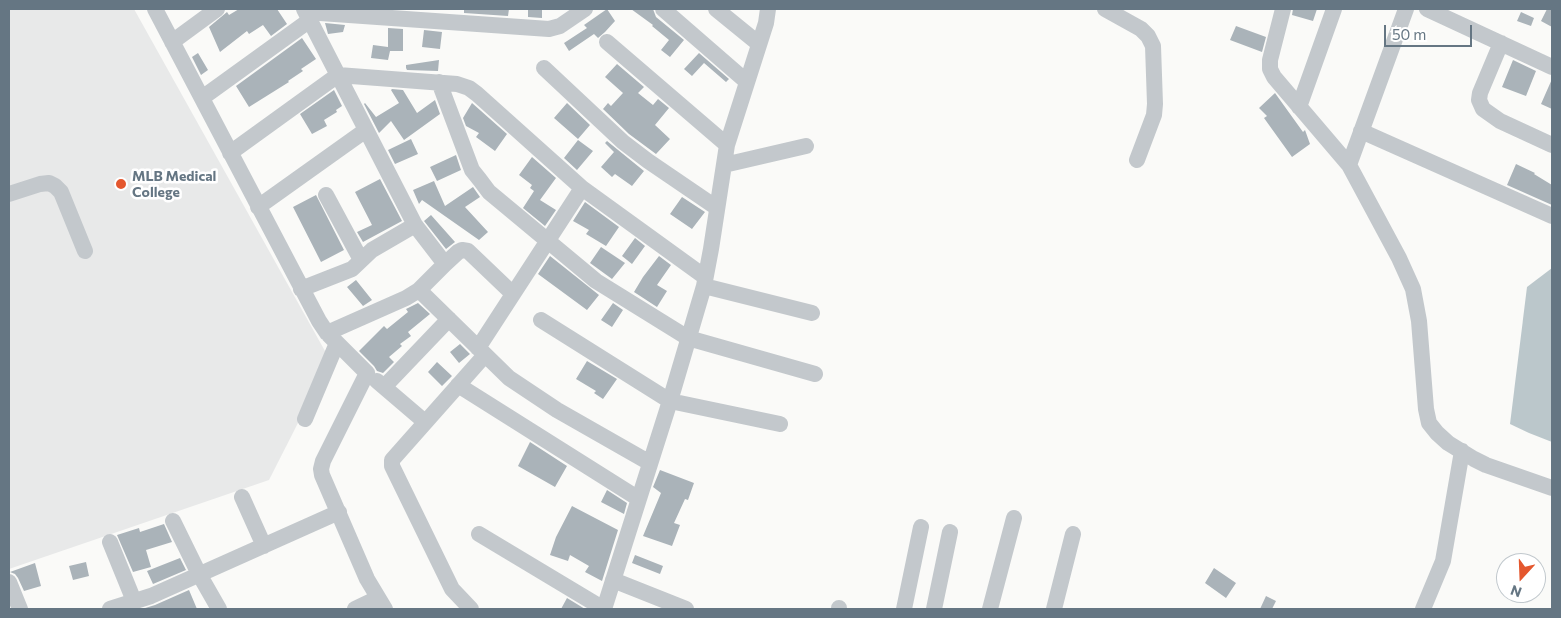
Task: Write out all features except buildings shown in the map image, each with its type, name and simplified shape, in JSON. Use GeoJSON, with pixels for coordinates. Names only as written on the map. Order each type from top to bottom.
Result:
{"type":"FeatureCollection","features":[{"type":"Feature","properties":{"kind":"street"},"geometry":{"type":"LineString","coordinates":[[155,9],[301,289],[332,338],[367,373],[425,422]]}},
{"type":"Feature","properties":{"kind":"street"},"geometry":{"type":"LineString","coordinates":[[172,42],[217,9]]}},
{"type":"Feature","properties":{"kind":"street"},"geometry":{"type":"LineString","coordinates":[[202,98],[306,14],[484,16],[549,29],[560,26],[585,9]]}},
{"type":"Feature","properties":{"kind":"street"},"geometry":{"type":"LineString","coordinates":[[663,9],[747,82]]}},
{"type":"Feature","properties":{"kind":"street"},"geometry":{"type":"LineString","coordinates":[[716,9],[759,44]]}},
{"type":"Feature","properties":{"kind":"street"},"geometry":{"type":"LineString","coordinates":[[479,534],[604,609],[670,401],[705,281],[727,144],[759,44],[768,9]]}},
{"type":"Feature","properties":{"kind":"street"},"geometry":{"type":"LineString","coordinates":[[1105,9],[1141,29],[1148,36],[1153,46],[1156,104],[1154,115],[1137,160]]}},
{"type":"Feature","properties":{"kind":"street"},"geometry":{"type":"LineString","coordinates":[[1283,9],[1270,60],[1270,69],[1274,78],[1349,165],[1400,258],[1413,289],[1419,321],[1426,409],[1429,423],[1437,433],[1462,452],[1486,465],[1552,488]]}},
{"type":"Feature","properties":{"kind":"street"},"geometry":{"type":"LineString","coordinates":[[1299,107],[1334,9]]}},
{"type":"Feature","properties":{"kind":"street"},"geometry":{"type":"LineString","coordinates":[[1349,165],[1406,9]]}},
{"type":"Feature","properties":{"kind":"street"},"geometry":{"type":"LineString","coordinates":[[1427,9],[1552,67]]}},
{"type":"Feature","properties":{"kind":"street"},"geometry":{"type":"LineString","coordinates":[[306,14],[415,225],[446,264]]}},
{"type":"Feature","properties":{"kind":"street"},"geometry":{"type":"LineString","coordinates":[[608,42],[727,144]]}},
{"type":"Feature","properties":{"kind":"street"},"geometry":{"type":"LineString","coordinates":[[1501,43],[1480,93],[1479,100],[1483,109],[1500,121],[1552,144]]}},
{"type":"Feature","properties":{"kind":"street"},"geometry":{"type":"LineString","coordinates":[[544,68],[624,142],[648,161],[717,208]]}},
{"type":"Feature","properties":{"kind":"street"},"geometry":{"type":"LineString","coordinates":[[230,153],[338,75],[457,84],[473,91],[582,188],[705,281],[812,313]]}},
{"type":"Feature","properties":{"kind":"street"},"geometry":{"type":"LineString","coordinates":[[439,82],[472,170],[489,192],[596,281],[688,338],[816,374]]}},
{"type":"Feature","properties":{"kind":"street"},"geometry":{"type":"LineString","coordinates":[[258,207],[366,130]]}},
{"type":"Feature","properties":{"kind":"street"},"geometry":{"type":"LineString","coordinates":[[1361,131],[1552,216]]}},
{"type":"Feature","properties":{"kind":"street"},"geometry":{"type":"LineString","coordinates":[[724,165],[806,146]]}},
{"type":"Feature","properties":{"kind":"street"},"geometry":{"type":"LineString","coordinates":[[9,194],[40,184],[49,183],[55,186],[60,192],[85,251]]}},
{"type":"Feature","properties":{"kind":"street"},"geometry":{"type":"LineString","coordinates":[[471,609],[452,589],[392,466],[392,460],[458,385],[482,351],[513,294],[582,188]]}},
{"type":"Feature","properties":{"kind":"street"},"geometry":{"type":"LineString","coordinates":[[326,195],[361,260]]}},
{"type":"Feature","properties":{"kind":"street"},"geometry":{"type":"LineString","coordinates":[[301,289],[352,269],[372,250],[415,225]]}},
{"type":"Feature","properties":{"kind":"street"},"geometry":{"type":"LineString","coordinates":[[306,419],[332,338],[418,290],[458,252],[462,250],[468,252],[513,294]]}},
{"type":"Feature","properties":{"kind":"street"},"geometry":{"type":"LineString","coordinates":[[418,290],[509,378],[528,392],[650,463]]}},
{"type":"Feature","properties":{"kind":"street"},"geometry":{"type":"LineString","coordinates":[[384,387],[449,319]]}},
{"type":"Feature","properties":{"kind":"street"},"geometry":{"type":"LineString","coordinates":[[542,320],[670,401],[780,424]]}},
{"type":"Feature","properties":{"kind":"street"},"geometry":{"type":"LineString","coordinates":[[355,609],[381,604],[367,579],[321,469],[323,461],[367,373]]}},
{"type":"Feature","properties":{"kind":"street"},"geometry":{"type":"LineString","coordinates":[[458,385],[639,499]]}},
{"type":"Feature","properties":{"kind":"street"},"geometry":{"type":"LineString","coordinates":[[1423,609],[1443,561],[1462,452]]}},
{"type":"Feature","properties":{"kind":"street"},"geometry":{"type":"LineString","coordinates":[[242,497],[264,546]]}},
{"type":"Feature","properties":{"kind":"street"},"geometry":{"type":"LineString","coordinates":[[110,609],[150,596],[339,512]]}},
{"type":"Feature","properties":{"kind":"street"},"geometry":{"type":"LineString","coordinates":[[990,609],[1014,518]]}},
{"type":"Feature","properties":{"kind":"street"},"geometry":{"type":"LineString","coordinates":[[173,521],[219,609]]}},
{"type":"Feature","properties":{"kind":"street"},"geometry":{"type":"LineString","coordinates":[[904,609],[920,527]]}},
{"type":"Feature","properties":{"kind":"street"},"geometry":{"type":"LineString","coordinates":[[934,609],[950,532]]}},
{"type":"Feature","properties":{"kind":"street"},"geometry":{"type":"LineString","coordinates":[[1054,609],[1073,534]]}},
{"type":"Feature","properties":{"kind":"street"},"geometry":{"type":"LineString","coordinates":[[110,542],[134,601]]}},
{"type":"Feature","properties":{"kind":"street"},"geometry":{"type":"LineString","coordinates":[[613,580],[686,609]]}},
{"type":"Feature","properties":{"kind":"street"},"geometry":{"type":"LineString","coordinates":[[9,582],[20,609]]}},
{"type":"Feature","properties":{"kind":"shaded area","name":"MLB Medical College"},"geometry":{"type":"Polygon","coordinates":[[[9,9],[134,9],[330,360],[269,480],[9,569],[9,9]]]}},
{"type":"Feature","properties":{"kind":"shaded area"},"geometry":{"type":"Polygon","coordinates":[[[1552,268],[1552,442],[1510,424],[1527,287],[1552,268]]]}},
{"type":"Feature","properties":{"kind":"place","name":"MLB Medical College"},"geometry":{"type":"Point","coordinates":[121,184]}}]}
